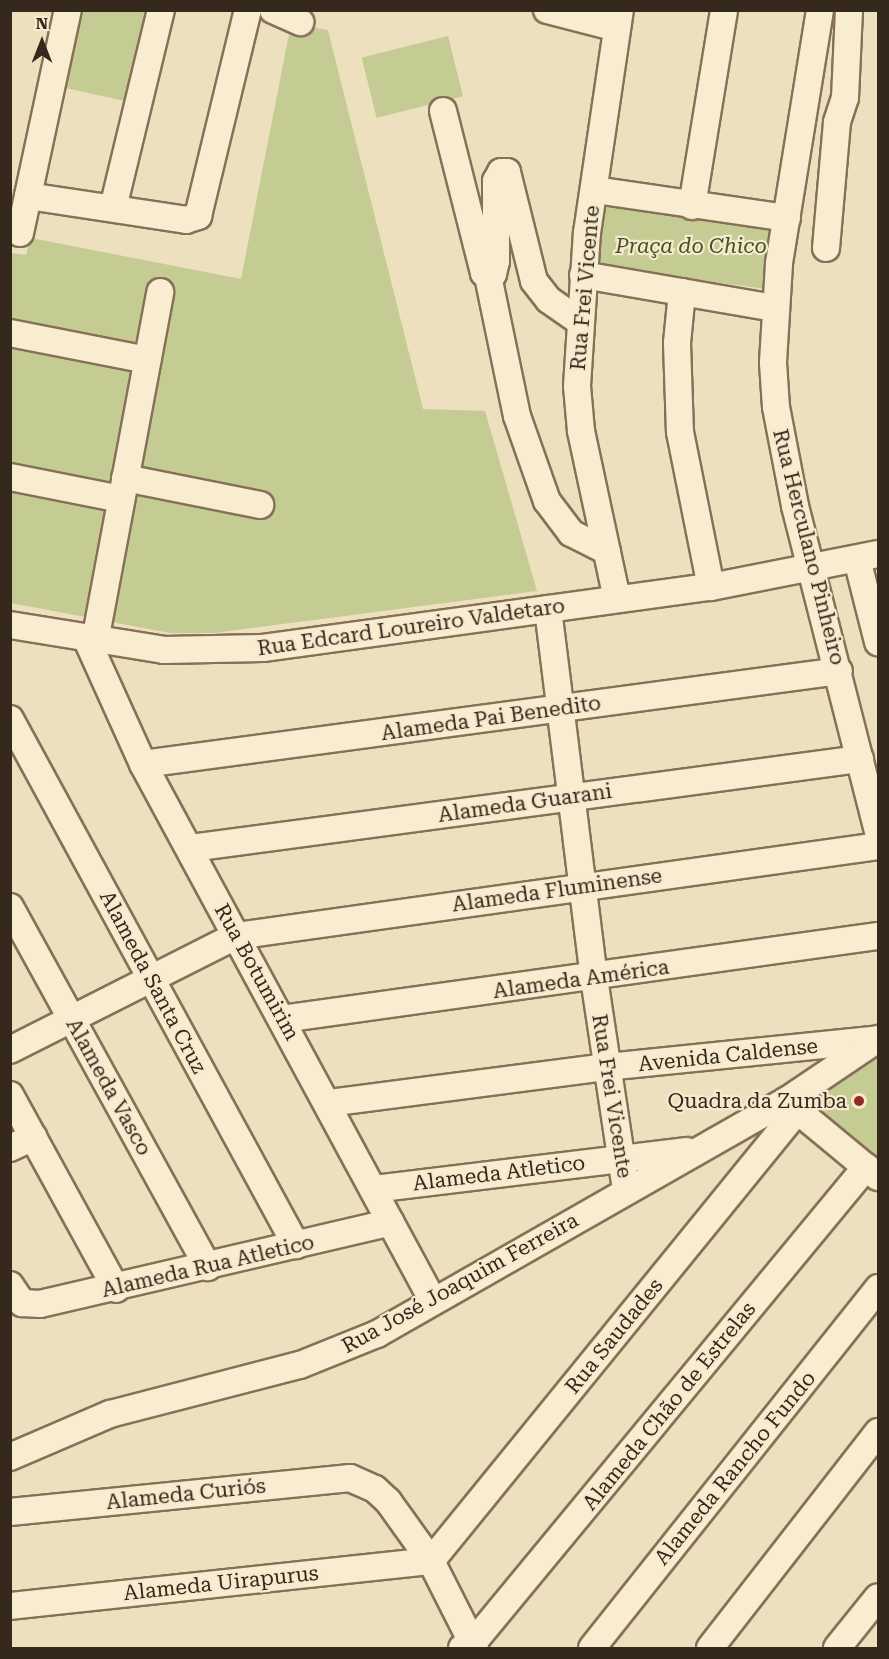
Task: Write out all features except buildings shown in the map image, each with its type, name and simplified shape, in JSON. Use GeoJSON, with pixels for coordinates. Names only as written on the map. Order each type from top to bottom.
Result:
{"type":"FeatureCollection","features":[{"type":"Feature","properties":{"kind":"street"},"geometry":{"type":"LineString","coordinates":[[20,233],[68,10]]}},
{"type":"Feature","properties":{"kind":"street"},"geometry":{"type":"LineString","coordinates":[[113,208],[161,10]]}},
{"type":"Feature","properties":{"kind":"street"},"geometry":{"type":"LineString","coordinates":[[28,196],[186,220],[198,216],[248,10]]}},
{"type":"Feature","properties":{"kind":"street"},"geometry":{"type":"LineString","coordinates":[[273,10],[300,22]]}},
{"type":"Feature","properties":{"kind":"street"},"geometry":{"type":"LineString","coordinates":[[547,10],[619,19]]}},
{"type":"Feature","properties":{"kind":"street"},"geometry":{"type":"LineString","coordinates":[[692,206],[724,10]]}},
{"type":"Feature","properties":{"kind":"street","name":"Rua Herculano Pinheiro"},"geometry":{"type":"LineString","coordinates":[[820,10],[774,308],[776,408],[811,569],[879,831]]}},
{"type":"Feature","properties":{"kind":"street"},"geometry":{"type":"LineString","coordinates":[[826,248],[838,113],[845,98],[849,10]]}},
{"type":"Feature","properties":{"kind":"street","name":"Rua Frei Vicente"},"geometry":{"type":"LineString","coordinates":[[617,599],[581,431],[577,386],[578,320],[583,275],[619,19]]}},
{"type":"Feature","properties":{"kind":"street"},"geometry":{"type":"LineString","coordinates":[[443,111],[480,266],[488,276],[518,416],[547,501],[571,533],[607,551]]}},
{"type":"Feature","properties":{"kind":"street"},"geometry":{"type":"LineString","coordinates":[[488,276],[493,274],[496,261],[496,181],[501,172],[507,172],[534,281],[549,300],[578,320]]}},
{"type":"Feature","properties":{"kind":"street"},"geometry":{"type":"LineString","coordinates":[[595,190],[692,206],[788,218]]}},
{"type":"Feature","properties":{"kind":"street"},"geometry":{"type":"LineString","coordinates":[[583,275],[774,308]]}},
{"type":"Feature","properties":{"kind":"street"},"geometry":{"type":"LineString","coordinates":[[91,641],[160,292]]}},
{"type":"Feature","properties":{"kind":"street"},"geometry":{"type":"LineString","coordinates":[[682,292],[677,343],[680,432],[711,587]]}},
{"type":"Feature","properties":{"kind":"street"},"geometry":{"type":"LineString","coordinates":[[10,333],[147,360]]}},
{"type":"Feature","properties":{"kind":"street"},"geometry":{"type":"LineString","coordinates":[[10,477],[260,505]]}},
{"type":"Feature","properties":{"kind":"street"},"geometry":{"type":"LineString","coordinates":[[868,557],[879,642]]}},
{"type":"Feature","properties":{"kind":"street","name":"Rua Edcard Loureiro Valdetaro"},"geometry":{"type":"LineString","coordinates":[[10,625],[91,641],[164,650],[263,648],[711,587],[868,557]]}},
{"type":"Feature","properties":{"kind":"street","name":"Rua Frei Vicente"},"geometry":{"type":"LineString","coordinates":[[548,609],[594,978],[619,1158],[626,1189]]}},
{"type":"Feature","properties":{"kind":"street","name":"Rua Botumirim"},"geometry":{"type":"LineString","coordinates":[[91,641],[143,764],[329,1103],[433,1301]]}},
{"type":"Feature","properties":{"kind":"street","name":"Alameda Pai Benedito"},"geometry":{"type":"LineString","coordinates":[[143,764],[839,671]]}},
{"type":"Feature","properties":{"kind":"street","name":"Alameda Santa Cruz"},"geometry":{"type":"LineString","coordinates":[[10,719],[296,1245]]}},
{"type":"Feature","properties":{"kind":"street","name":"Alameda Guarani"},"geometry":{"type":"LineString","coordinates":[[191,848],[860,759]]}},
{"type":"Feature","properties":{"kind":"street","name":"Alameda Fluminense"},"geometry":{"type":"LineString","coordinates":[[10,1050],[73,1022],[236,936],[879,846]]}},
{"type":"Feature","properties":{"kind":"street","name":"Alameda Vasco"},"geometry":{"type":"LineString","coordinates":[[10,907],[208,1267]]}},
{"type":"Feature","properties":{"kind":"street","name":"Alameda América"},"geometry":{"type":"LineString","coordinates":[[282,1019],[594,978],[879,936]]}},
{"type":"Feature","properties":{"kind":"street","name":"Avenida Caldense"},"geometry":{"type":"LineString","coordinates":[[329,1103],[606,1067],[878,1039]]}},
{"type":"Feature","properties":{"kind":"street","name":"Rua José Joaquim Ferreira"},"geometry":{"type":"LineString","coordinates":[[10,1457],[110,1414],[300,1365],[377,1334],[696,1150],[791,1106],[878,1039]]}},
{"type":"Feature","properties":{"kind":"street"},"geometry":{"type":"LineString","coordinates":[[10,1095],[116,1289]]}},
{"type":"Feature","properties":{"kind":"street"},"geometry":{"type":"LineString","coordinates":[[791,1106],[872,1172]]}},
{"type":"Feature","properties":{"kind":"street","name":"Rua Saudades"},"geometry":{"type":"LineString","coordinates":[[431,1561],[791,1106]]}},
{"type":"Feature","properties":{"kind":"street"},"geometry":{"type":"LineString","coordinates":[[10,1148],[34,1137]]}},
{"type":"Feature","properties":{"kind":"street","name":"Alameda Atletico"},"geometry":{"type":"LineString","coordinates":[[373,1189],[696,1150]]}},
{"type":"Feature","properties":{"kind":"street","name":"Alameda Chão de Estrelas"},"geometry":{"type":"LineString","coordinates":[[470,1647],[872,1172]]}},
{"type":"Feature","properties":{"kind":"street","name":"Alameda Rua Atletico"},"geometry":{"type":"LineString","coordinates":[[18,1294],[116,1289],[391,1222]]}},
{"type":"Feature","properties":{"kind":"street","name":"Alameda Rancho Fundo"},"geometry":{"type":"LineString","coordinates":[[592,1648],[879,1288]]}},
{"type":"Feature","properties":{"kind":"street"},"geometry":{"type":"LineString","coordinates":[[710,1648],[879,1432]]}},
{"type":"Feature","properties":{"kind":"street","name":"Alameda Curiós"},"geometry":{"type":"LineString","coordinates":[[10,1512],[338,1477],[360,1481],[388,1501],[431,1561]]}},
{"type":"Feature","properties":{"kind":"street"},"geometry":{"type":"LineString","coordinates":[[431,1561],[470,1647]]}},
{"type":"Feature","properties":{"kind":"street","name":"Alameda Uirapurus"},"geometry":{"type":"LineString","coordinates":[[10,1606],[431,1561]]}},
{"type":"Feature","properties":{"kind":"street"},"geometry":{"type":"LineString","coordinates":[[837,1648],[879,1597]]}},
{"type":"Feature","properties":{"kind":"green space"},"geometry":{"type":"Polygon","coordinates":[[[78,11],[155,11],[134,103],[61,87],[78,11]]]}},
{"type":"Feature","properties":{"kind":"green space"},"geometry":{"type":"Polygon","coordinates":[[[291,24],[328,30],[423,409],[485,411],[537,591],[214,633],[170,633],[11,603],[11,253],[26,255],[31,238],[241,279],[291,24]]]}},
{"type":"Feature","properties":{"kind":"green space"},"geometry":{"type":"Polygon","coordinates":[[[448,36],[463,96],[377,118],[362,58],[448,36]]]}},
{"type":"Feature","properties":{"kind":"green space","name":"Praça do Chico"},"geometry":{"type":"Polygon","coordinates":[[[604,207],[691,211],[783,227],[765,289],[597,266],[604,207]]]}},
{"type":"Feature","properties":{"kind":"green space"},"geometry":{"type":"Polygon","coordinates":[[[878,1052],[878,1165],[808,1105],[823,1084],[878,1052]]]}},
{"type":"Feature","properties":{"kind":"place","name":"Quadra da Zumba"},"geometry":{"type":"Point","coordinates":[859,1101]}}]}
